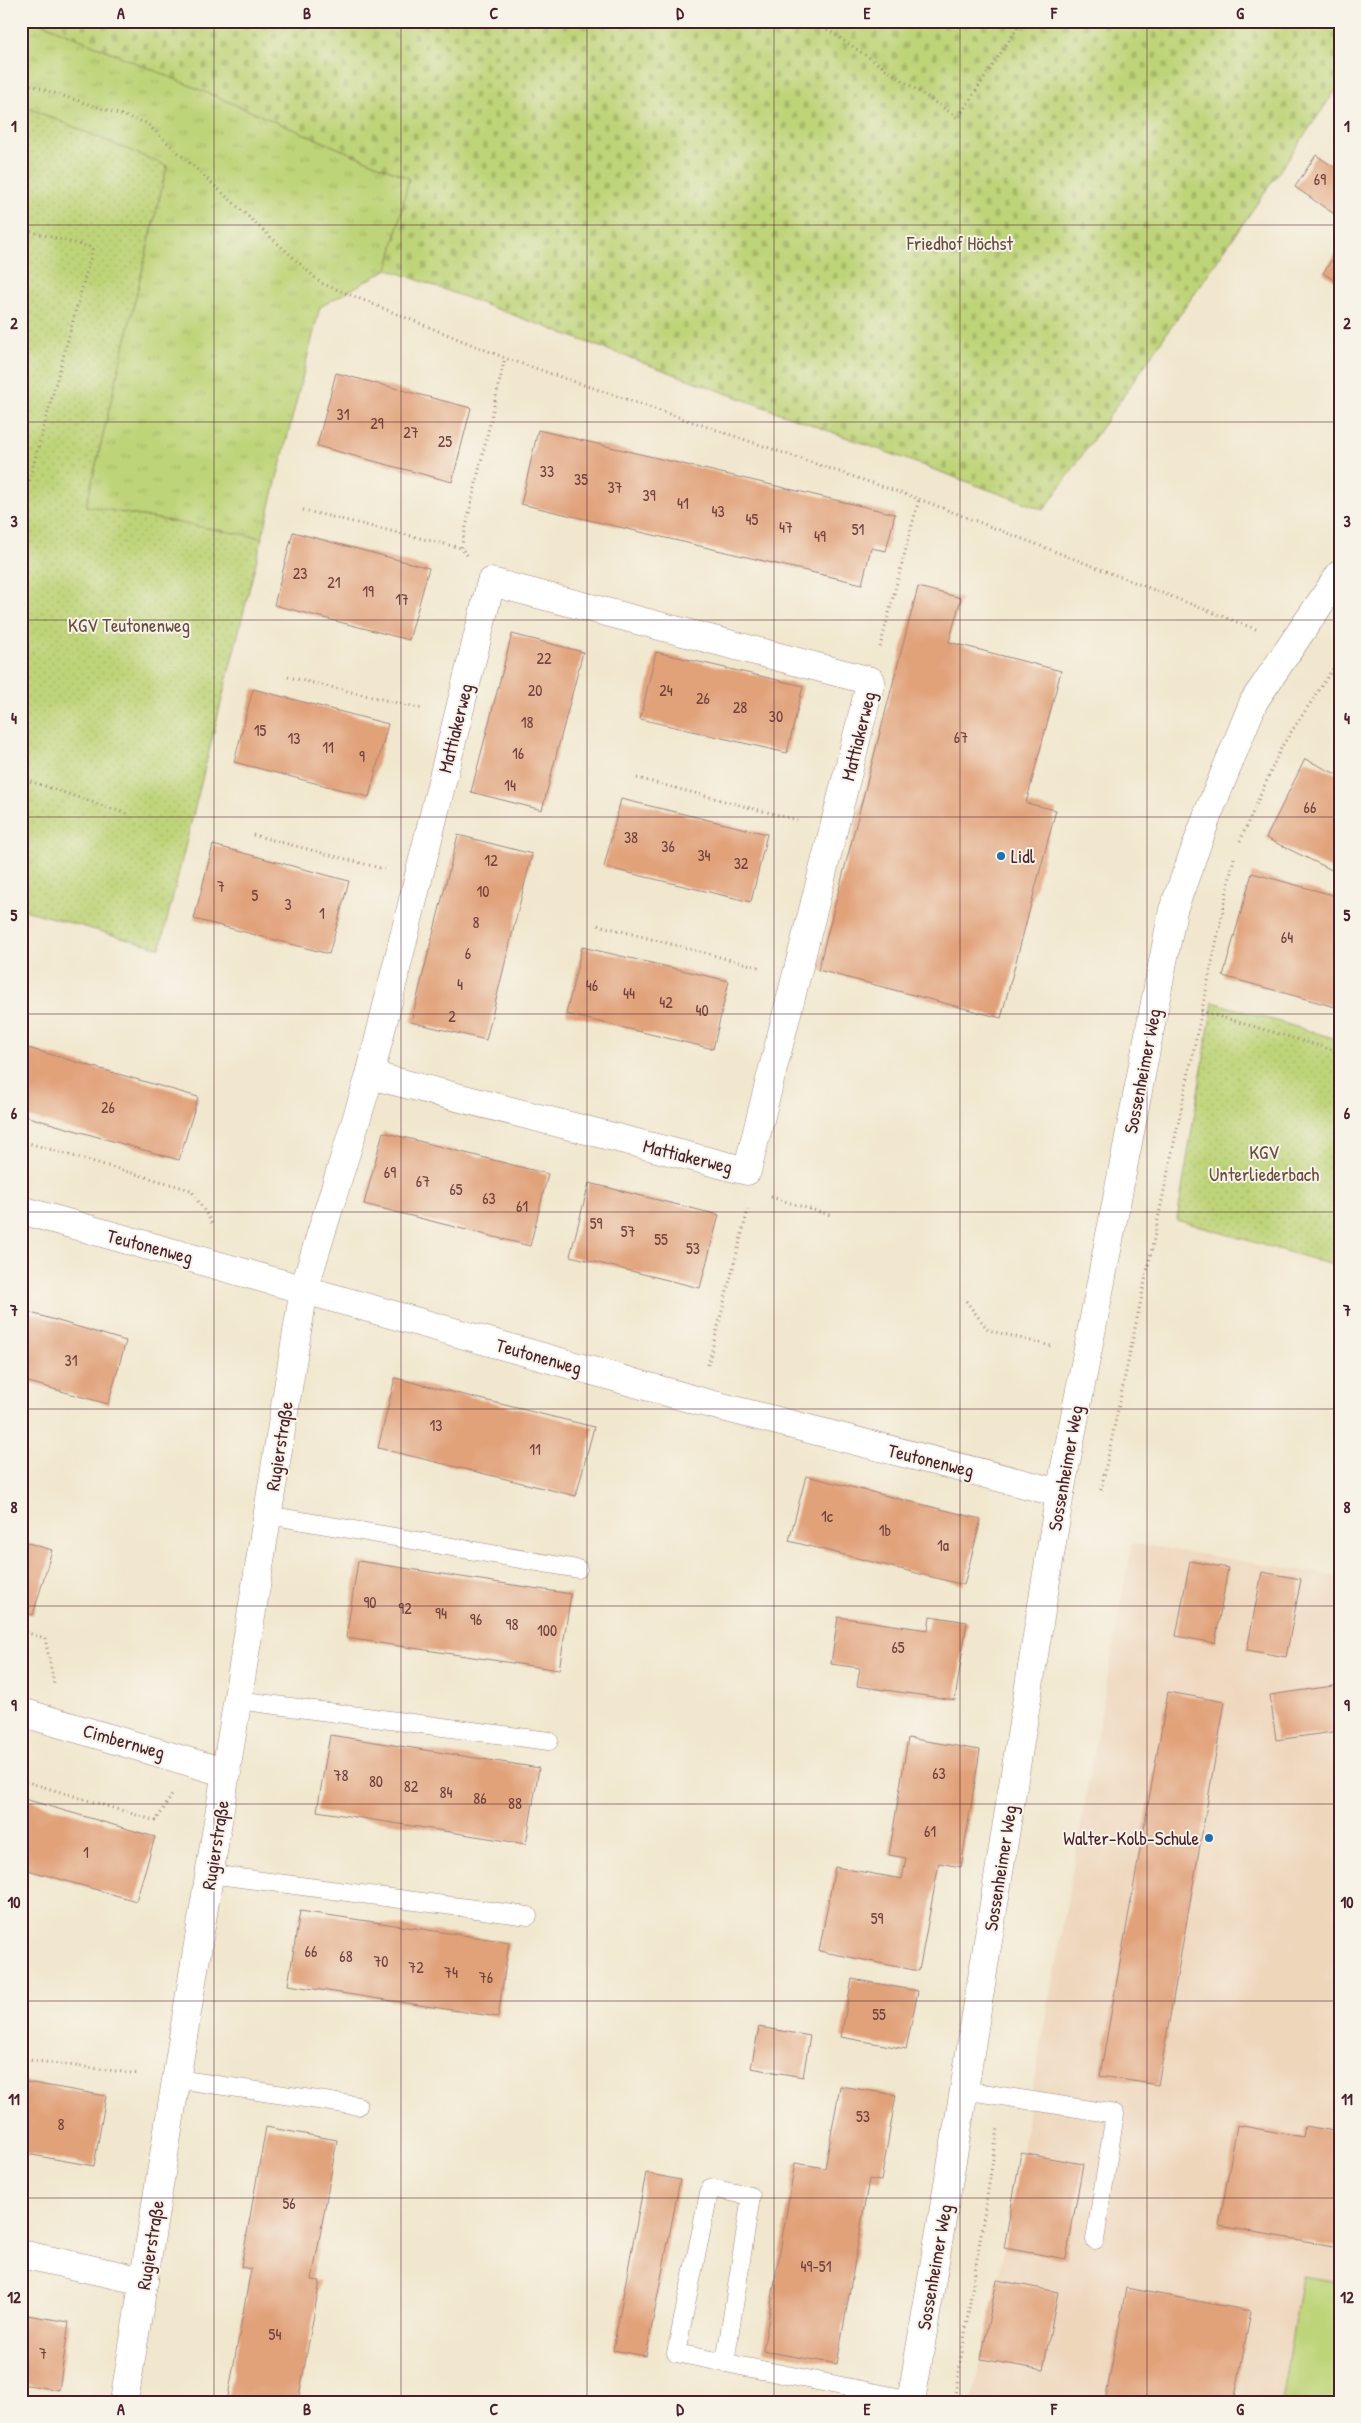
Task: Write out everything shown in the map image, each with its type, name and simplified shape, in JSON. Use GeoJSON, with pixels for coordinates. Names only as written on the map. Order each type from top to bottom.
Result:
{"type":"FeatureCollection","features":[{"type":"Feature","properties":{"kind":"street","name":"Sossenheimer Weg"},"geometry":{"type":"LineString","coordinates":[[912,2401],[1060,1492],[1173,910],[1208,814],[1254,701],[1340,574]]}},
{"type":"Feature","properties":{"kind":"street","name":"Mattiakerweg"},"geometry":{"type":"LineString","coordinates":[[304,1289],[370,1076],[491,582],[871,681],[747,1171],[370,1076]]}},
{"type":"Feature","properties":{"kind":"street","name":"Teutonenweg"},"geometry":{"type":"LineString","coordinates":[[21,1210],[698,1401],[1060,1492]]}},
{"type":"Feature","properties":{"kind":"street","name":"Rugierstraße"},"geometry":{"type":"LineString","coordinates":[[124,2402],[304,1289]]}},
{"type":"Feature","properties":{"kind":"street","name":"Cimbernweg"},"geometry":{"type":"LineString","coordinates":[[21,1712],[193,1761],[226,1773]]}},
{"type":"Feature","properties":{"kind":"street"},"geometry":{"type":"LineString","coordinates":[[21,2254],[144,2281]]}},
{"type":"Feature","properties":{"kind":"lane"},"geometry":{"type":"LineString","coordinates":[[268,1515],[578,1569]]}},
{"type":"Feature","properties":{"kind":"lane"},"geometry":{"type":"LineString","coordinates":[[238,1700],[549,1741]]}},
{"type":"Feature","properties":{"kind":"lane"},"geometry":{"type":"LineString","coordinates":[[210,1874],[528,1916]]}},
{"type":"Feature","properties":{"kind":"lane"},"geometry":{"type":"LineString","coordinates":[[177,2079],[358,2106]]}},
{"type":"Feature","properties":{"kind":"lane"},"geometry":{"type":"LineString","coordinates":[[964,2090],[1115,2114],[1095,2240]]}},
{"type":"Feature","properties":{"kind":"lane"},"geometry":{"type":"LineString","coordinates":[[725,2363],[751,2196],[710,2188],[676,2353],[725,2363],[912,2401]]}},
{"type":"Feature","properties":{"kind":"path"},"geometry":{"type":"LineString","coordinates":[[815,21],[958,118],[1022,21]]}},
{"type":"Feature","properties":{"kind":"path"},"geometry":{"type":"LineString","coordinates":[[21,82],[146,123],[320,283],[505,358],[919,499],[1293,644]]}},
{"type":"Feature","properties":{"kind":"path"},"geometry":{"type":"LineString","coordinates":[[21,229],[93,248],[21,507]]}},
{"type":"Feature","properties":{"kind":"path"},"geometry":{"type":"LineString","coordinates":[[460,548],[505,358]]}},
{"type":"Feature","properties":{"kind":"path"},"geometry":{"type":"LineString","coordinates":[[871,681],[919,499]]}},
{"type":"Feature","properties":{"kind":"path"},"geometry":{"type":"LineString","coordinates":[[303,510],[460,548],[491,582]]}},
{"type":"Feature","properties":{"kind":"path"},"geometry":{"type":"LineString","coordinates":[[1239,845],[1282,746],[1340,658]]}},
{"type":"Feature","properties":{"kind":"path"},"geometry":{"type":"LineString","coordinates":[[288,677],[458,717]]}},
{"type":"Feature","properties":{"kind":"path"},"geometry":{"type":"LineString","coordinates":[[21,778],[130,815]]}},
{"type":"Feature","properties":{"kind":"path"},"geometry":{"type":"LineString","coordinates":[[637,778],[834,830]]}},
{"type":"Feature","properties":{"kind":"path"},"geometry":{"type":"LineString","coordinates":[[253,835],[418,878]]}},
{"type":"Feature","properties":{"kind":"path"},"geometry":{"type":"LineString","coordinates":[[1100,1496],[1235,854]]}},
{"type":"Feature","properties":{"kind":"path"},"geometry":{"type":"LineString","coordinates":[[598,925],[796,978]]}},
{"type":"Feature","properties":{"kind":"path"},"geometry":{"type":"LineString","coordinates":[[1201,1011],[1340,1052]]}},
{"type":"Feature","properties":{"kind":"path"},"geometry":{"type":"LineString","coordinates":[[21,1141],[191,1190],[243,1272]]}},
{"type":"Feature","properties":{"kind":"path"},"geometry":{"type":"LineString","coordinates":[[747,1171],[760,1194],[833,1216]]}},
{"type":"Feature","properties":{"kind":"path"},"geometry":{"type":"LineString","coordinates":[[698,1401],[749,1206],[747,1171]]}},
{"type":"Feature","properties":{"kind":"path"},"geometry":{"type":"LineString","coordinates":[[966,1300],[988,1330],[1086,1355]]}},
{"type":"Feature","properties":{"kind":"path"},"geometry":{"type":"LineString","coordinates":[[21,1631],[45,1638],[61,1723]]}},
{"type":"Feature","properties":{"kind":"path"},"geometry":{"type":"LineString","coordinates":[[21,1780],[156,1822],[193,1761]]}},
{"type":"Feature","properties":{"kind":"path"},"geometry":{"type":"LineString","coordinates":[[21,2059],[177,2079]]}},
{"type":"Feature","properties":{"kind":"path"},"geometry":{"type":"LineString","coordinates":[[954,2402],[1003,2095]]}},
{"type":"Feature","properties":{"kind":"shaded area","name":"Walter-Kolb-Schule"},"geometry":{"type":"Polygon","coordinates":[[[1132,1543],[1340,1577],[1340,2402],[972,2402],[1004,2248],[1132,1543]]]}},
{"type":"Feature","properties":{"kind":"green space"},"geometry":{"type":"Polygon","coordinates":[[[21,21],[37,21],[409,178],[388,269],[320,307],[262,538],[86,506],[167,166],[21,105],[21,21]]]}},
{"type":"Feature","properties":{"kind":"green space","name":"Friedhof Höchst"},"geometry":{"type":"Polygon","coordinates":[[[37,21],[1340,21],[1340,84],[1044,510],[388,269],[409,178],[37,21]]]}},
{"type":"Feature","properties":{"kind":"green space","name":"KGV Teutonenweg"},"geometry":{"type":"Polygon","coordinates":[[[21,105],[167,166],[86,506],[262,538],[160,948],[21,909],[21,105]]]}},
{"type":"Feature","properties":{"kind":"green space","name":"KGV Unterliederbach"},"geometry":{"type":"Polygon","coordinates":[[[1213,1002],[1340,1040],[1340,1267],[1177,1220],[1213,1002]]]}},
{"type":"Feature","properties":{"kind":"green space"},"geometry":{"type":"Polygon","coordinates":[[[1302,2277],[1340,2283],[1340,2402],[1281,2402],[1302,2277]]]}},
{"type":"Feature","properties":{"kind":"building"},"geometry":{"type":"Polygon","coordinates":[[[1316,155],[1340,171],[1340,218],[1295,187],[1316,155]]]}},
{"type":"Feature","properties":{"kind":"building"},"geometry":{"type":"Polygon","coordinates":[[[1340,247],[1340,284],[1323,273],[1340,247]]]}},
{"type":"Feature","properties":{"kind":"building"},"geometry":{"type":"Polygon","coordinates":[[[336,373],[471,408],[452,482],[317,446],[336,373]]]}},
{"type":"Feature","properties":{"kind":"building"},"geometry":{"type":"Polygon","coordinates":[[[538,430],[895,514],[886,551],[871,548],[862,584],[521,504],[538,430]]]}},
{"type":"Feature","properties":{"kind":"building"},"geometry":{"type":"Polygon","coordinates":[[[293,532],[429,568],[409,640],[274,605],[293,532]]]}},
{"type":"Feature","properties":{"kind":"building"},"geometry":{"type":"Polygon","coordinates":[[[918,587],[961,598],[949,642],[1061,671],[1026,803],[1056,810],[1001,1018],[818,970],[918,587]]]}},
{"type":"Feature","properties":{"kind":"building"},"geometry":{"type":"Polygon","coordinates":[[[512,634],[583,652],[542,810],[471,792],[512,634]]]}},
{"type":"Feature","properties":{"kind":"building"},"geometry":{"type":"Polygon","coordinates":[[[656,652],[803,686],[787,753],[640,719],[656,652]]]}},
{"type":"Feature","properties":{"kind":"building"},"geometry":{"type":"Polygon","coordinates":[[[253,689],[388,724],[369,797],[234,762],[253,689]]]}},
{"type":"Feature","properties":{"kind":"building"},"geometry":{"type":"Polygon","coordinates":[[[1305,759],[1340,776],[1340,874],[1266,838],[1305,759]]]}},
{"type":"Feature","properties":{"kind":"building"},"geometry":{"type":"Polygon","coordinates":[[[621,799],[767,834],[751,902],[604,867],[621,799]]]}},
{"type":"Feature","properties":{"kind":"building"},"geometry":{"type":"Polygon","coordinates":[[[458,835],[532,854],[486,1040],[411,1022],[458,835]]]}},
{"type":"Feature","properties":{"kind":"building"},"geometry":{"type":"Polygon","coordinates":[[[213,845],[349,881],[329,954],[194,919],[213,845]]]}},
{"type":"Feature","properties":{"kind":"building"},"geometry":{"type":"Polygon","coordinates":[[[1252,873],[1340,897],[1340,989],[1335,1007],[1223,976],[1252,873]]]}},
{"type":"Feature","properties":{"kind":"building"},"geometry":{"type":"Polygon","coordinates":[[[582,947],[729,981],[713,1049],[566,1014],[582,947]]]}},
{"type":"Feature","properties":{"kind":"building"},"geometry":{"type":"Polygon","coordinates":[[[21,1046],[198,1097],[179,1160],[21,1115],[21,1046]]]}},
{"type":"Feature","properties":{"kind":"building"},"geometry":{"type":"Polygon","coordinates":[[[383,1132],[548,1174],[530,1246],[364,1204],[383,1132]]]}},
{"type":"Feature","properties":{"kind":"building"},"geometry":{"type":"Polygon","coordinates":[[[589,1183],[719,1215],[700,1288],[570,1256],[589,1183]]]}},
{"type":"Feature","properties":{"kind":"building"},"geometry":{"type":"Polygon","coordinates":[[[21,1310],[126,1341],[108,1404],[21,1380],[21,1310]]]}},
{"type":"Feature","properties":{"kind":"building"},"geometry":{"type":"Polygon","coordinates":[[[395,1378],[594,1427],[576,1496],[378,1448],[395,1378]]]}},
{"type":"Feature","properties":{"kind":"building"},"geometry":{"type":"Polygon","coordinates":[[[806,1476],[981,1519],[964,1585],[789,1541],[806,1476]]]}},
{"type":"Feature","properties":{"kind":"building"},"geometry":{"type":"Polygon","coordinates":[[[21,1541],[52,1550],[33,1615],[21,1612],[21,1541]]]}},
{"type":"Feature","properties":{"kind":"building"},"geometry":{"type":"Polygon","coordinates":[[[358,1561],[571,1594],[559,1670],[346,1638],[358,1561]]]}},
{"type":"Feature","properties":{"kind":"building"},"geometry":{"type":"Polygon","coordinates":[[[1190,1561],[1228,1568],[1215,1643],[1176,1636],[1190,1561]]]}},
{"type":"Feature","properties":{"kind":"building"},"geometry":{"type":"Polygon","coordinates":[[[1262,1572],[1301,1579],[1286,1657],[1247,1650],[1262,1572]]]}},
{"type":"Feature","properties":{"kind":"building"},"geometry":{"type":"Polygon","coordinates":[[[930,1616],[967,1622],[955,1700],[857,1686],[860,1668],[831,1664],[838,1617],[928,1630],[930,1616]]]}},
{"type":"Feature","properties":{"kind":"building"},"geometry":{"type":"Polygon","coordinates":[[[1340,1685],[1340,1731],[1276,1740],[1270,1695],[1340,1685]]]}},
{"type":"Feature","properties":{"kind":"building"},"geometry":{"type":"Polygon","coordinates":[[[1168,1692],[1225,1702],[1158,2085],[1100,2076],[1168,1692]]]}},
{"type":"Feature","properties":{"kind":"building"},"geometry":{"type":"Polygon","coordinates":[[[330,1735],[539,1768],[526,1844],[317,1811],[330,1735]]]}},
{"type":"Feature","properties":{"kind":"building"},"geometry":{"type":"Polygon","coordinates":[[[908,1738],[980,1750],[961,1867],[939,1863],[919,1971],[819,1951],[835,1867],[902,1879],[906,1858],[889,1855],[908,1738]]]}},
{"type":"Feature","properties":{"kind":"building"},"geometry":{"type":"Polygon","coordinates":[[[21,1798],[155,1837],[136,1901],[21,1868],[21,1798]]]}},
{"type":"Feature","properties":{"kind":"building"},"geometry":{"type":"Polygon","coordinates":[[[300,1911],[509,1942],[498,2017],[288,1985],[300,1911]]]}},
{"type":"Feature","properties":{"kind":"building"},"geometry":{"type":"Polygon","coordinates":[[[852,1979],[918,1991],[906,2049],[841,2037],[852,1979]]]}},
{"type":"Feature","properties":{"kind":"building"},"geometry":{"type":"Polygon","coordinates":[[[759,2027],[810,2036],[803,2077],[751,2068],[759,2027]]]}},
{"type":"Feature","properties":{"kind":"building"},"geometry":{"type":"Polygon","coordinates":[[[21,2081],[106,2096],[94,2166],[21,2153],[21,2081]]]}},
{"type":"Feature","properties":{"kind":"building"},"geometry":{"type":"Polygon","coordinates":[[[840,2086],[896,2095],[881,2181],[869,2179],[837,2364],[763,2351],[795,2163],[825,2168],[840,2086]]]}},
{"type":"Feature","properties":{"kind":"building"},"geometry":{"type":"Polygon","coordinates":[[[1237,2125],[1303,2137],[1305,2126],[1340,2132],[1340,2247],[1219,2226],[1237,2125]]]}},
{"type":"Feature","properties":{"kind":"building"},"geometry":{"type":"Polygon","coordinates":[[[266,2127],[337,2140],[312,2280],[320,2281],[298,2402],[227,2402],[251,2269],[241,2267],[266,2127]]]}},
{"type":"Feature","properties":{"kind":"building"},"geometry":{"type":"Polygon","coordinates":[[[1021,2153],[1083,2164],[1066,2259],[1004,2248],[1021,2153]]]}},
{"type":"Feature","properties":{"kind":"building"},"geometry":{"type":"Polygon","coordinates":[[[646,2173],[680,2180],[646,2356],[613,2350],[646,2173]]]}},
{"type":"Feature","properties":{"kind":"building"},"geometry":{"type":"Polygon","coordinates":[[[997,2280],[1058,2292],[1043,2370],[981,2359],[997,2280]]]}},
{"type":"Feature","properties":{"kind":"building"},"geometry":{"type":"Polygon","coordinates":[[[1126,2288],[1251,2311],[1234,2402],[1105,2402],[1126,2288]]]}},
{"type":"Feature","properties":{"kind":"building"},"geometry":{"type":"Polygon","coordinates":[[[21,2314],[69,2322],[59,2390],[21,2384],[21,2314]]]}},
{"type":"Feature","properties":{"kind":"place","name":"Lidl"},"geometry":{"type":"Point","coordinates":[1001,856]}},
{"type":"Feature","properties":{"kind":"place","name":"Walter-Kolb-Schule"},"geometry":{"type":"Point","coordinates":[1209,1838]}}]}
